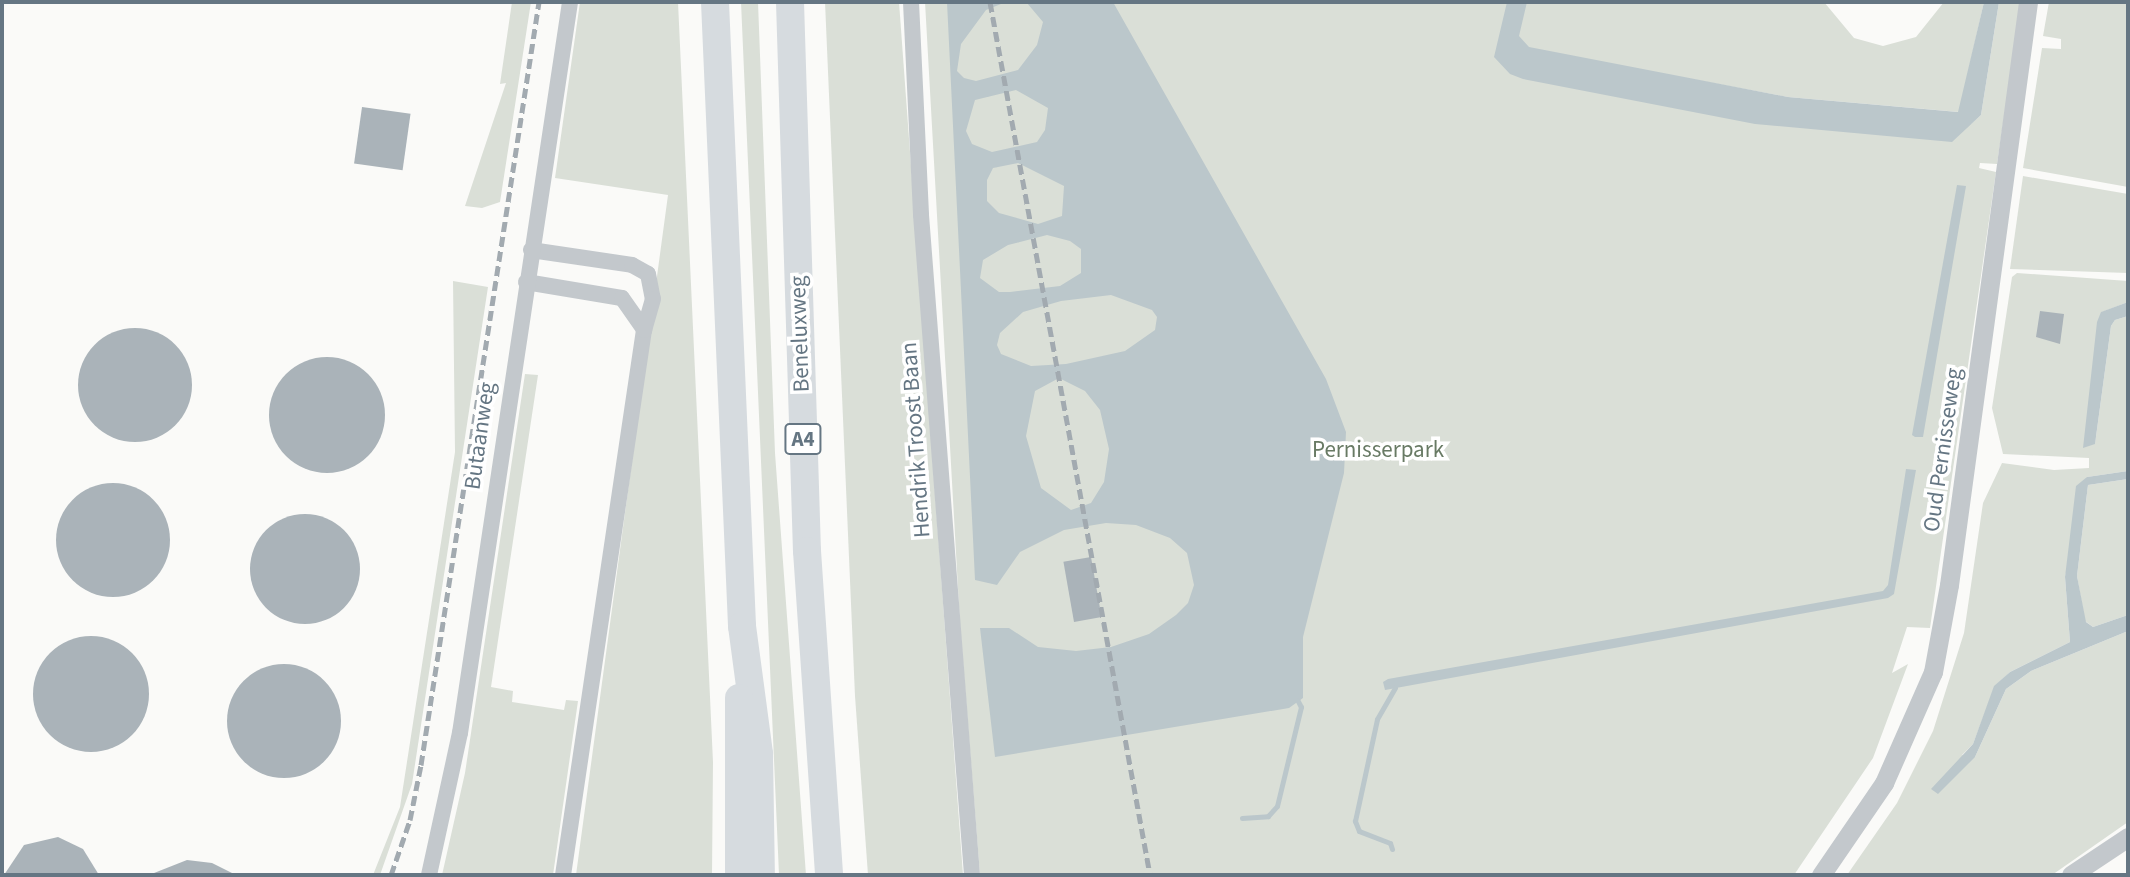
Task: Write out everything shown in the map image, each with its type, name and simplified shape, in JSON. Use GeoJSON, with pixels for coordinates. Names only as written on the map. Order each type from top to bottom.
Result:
{"type":"FeatureCollection","features":[{"type":"Feature","properties":{"kind":"highway"},"geometry":{"type":"LineString","coordinates":[[715,2],[742,626],[736,750],[739,875]]}},
{"type":"Feature","properties":{"kind":"highway","name":"Beneluxweg"},"geometry":{"type":"LineString","coordinates":[[790,2],[807,551],[829,875]]}},
{"type":"Feature","properties":{"kind":"highway"},"geometry":{"type":"LineString","coordinates":[[742,626],[760,754],[761,875]]}},
{"type":"Feature","properties":{"kind":"street","name":"Butaanweg"},"geometry":{"type":"LineString","coordinates":[[429,875],[460,733],[570,2]]}},
{"type":"Feature","properties":{"kind":"street","name":"Hendrik Troost Baan"},"geometry":{"type":"LineString","coordinates":[[911,2],[921,215],[972,875]]}},
{"type":"Feature","properties":{"kind":"street","name":"Oud Pernisseweg"},"geometry":{"type":"LineString","coordinates":[[1821,875],[1884,783],[1933,672],[1949,585],[2028,2]]}},
{"type":"Feature","properties":{"kind":"street"},"geometry":{"type":"LineString","coordinates":[[531,250],[632,265],[648,274],[653,299],[644,330],[563,875]]}},
{"type":"Feature","properties":{"kind":"street"},"geometry":{"type":"LineString","coordinates":[[526,282],[622,298],[630,304],[644,330]]}},
{"type":"Feature","properties":{"kind":"street"},"geometry":{"type":"LineString","coordinates":[[2071,875],[2128,837]]}},
{"type":"Feature","properties":{"kind":"green space"},"geometry":{"type":"Polygon","coordinates":[[[512,2],[531,2],[500,202],[482,208],[465,206],[506,83],[500,84],[512,2]]]}},
{"type":"Feature","properties":{"kind":"green space"},"geometry":{"type":"Polygon","coordinates":[[[580,2],[678,2],[713,762],[712,875],[576,875],[668,195],[555,178],[580,2]]]}},
{"type":"Feature","properties":{"kind":"green space"},"geometry":{"type":"Polygon","coordinates":[[[741,2],[758,2],[775,453],[806,875],[779,875],[741,2]]]}},
{"type":"Feature","properties":{"kind":"green space"},"geometry":{"type":"Polygon","coordinates":[[[825,2],[899,2],[963,875],[868,875],[855,696],[825,2]]]}},
{"type":"Feature","properties":{"kind":"green space","name":"Pernisserpark"},"geometry":{"type":"Polygon","coordinates":[[[925,2],[1824,2],[1854,38],[1883,46],[1916,37],[1944,2],[1984,2],[1959,112],[1788,97],[1567,56],[1564,67],[1971,124],[1981,115],[1999,2],[2021,2],[1997,164],[1980,163],[1979,168],[1996,172],[1930,628],[1907,627],[1892,673],[1908,664],[1873,758],[1794,875],[980,875],[960,624],[925,2]]]}},
{"type":"Feature","properties":{"kind":"green space"},"geometry":{"type":"Polygon","coordinates":[[[2049,2],[2128,3],[2128,187],[2023,168],[2042,48],[2061,49],[2061,39],[2043,36],[2049,2]]]}},
{"type":"Feature","properties":{"kind":"green space"},"geometry":{"type":"Polygon","coordinates":[[[2023,176],[2128,194],[2128,273],[2010,269],[2023,176]]]}},
{"type":"Feature","properties":{"kind":"green space"},"geometry":{"type":"Polygon","coordinates":[[[2017,273],[2128,281],[2128,302],[2102,312],[2095,444],[2111,326],[2115,320],[2128,316],[2128,471],[2087,477],[2065,577],[2070,642],[2010,672],[1995,686],[1973,744],[1962,755],[1975,757],[2006,689],[2031,671],[2128,631],[2128,822],[2052,875],[1847,875],[1897,803],[1933,731],[1964,633],[1983,503],[2002,463],[2054,470],[2089,468],[2089,458],[2003,454],[1992,408],[2012,277],[2017,273]]]}},
{"type":"Feature","properties":{"kind":"green space"},"geometry":{"type":"Polygon","coordinates":[[[453,281],[488,287],[412,784],[380,875],[373,875],[400,807],[455,452],[453,281]]]}},
{"type":"Feature","properties":{"kind":"green space"},"geometry":{"type":"Polygon","coordinates":[[[525,374],[538,375],[491,687],[513,691],[512,702],[564,710],[566,700],[578,701],[553,875],[442,875],[465,773],[525,374]]]}},
{"type":"Feature","properties":{"kind":"green space"},"geometry":{"type":"Polygon","coordinates":[[[2128,479],[2128,615],[2093,627],[2085,621],[2077,576],[2088,485],[2128,479]]]}},
{"type":"Feature","properties":{"kind":"shaded area"},"geometry":{"type":"Polygon","coordinates":[[[947,2],[1006,2],[1113,2],[1326,379],[1346,432],[1344,473],[1303,637],[1303,698],[1289,708],[995,757],[980,628],[1009,628],[1038,647],[1076,651],[1111,647],[1149,634],[1176,615],[1188,603],[1194,585],[1187,553],[1170,538],[1136,525],[1106,523],[1064,530],[1020,552],[997,585],[975,580],[947,2]],[[1006,2],[986,10],[961,44],[957,71],[964,78],[976,81],[1018,70],[1037,45],[1043,22],[1027,3],[1006,2]],[[1016,90],[975,100],[966,131],[972,144],[992,152],[1037,142],[1045,130],[1048,108],[1016,90]],[[1018,163],[993,168],[987,180],[987,201],[999,213],[1038,224],[1062,216],[1064,186],[1018,163]],[[1047,235],[1008,245],[983,260],[980,278],[999,292],[1060,286],[1081,273],[1081,249],[1070,241],[1047,235]],[[1111,295],[1061,301],[1023,312],[1000,333],[997,345],[1001,354],[1031,366],[1066,364],[1125,351],[1155,330],[1157,317],[1152,310],[1111,295]],[[1059,378],[1035,391],[1026,436],[1041,488],[1071,510],[1091,503],[1104,482],[1109,449],[1100,410],[1085,391],[1059,378]]]}},
{"type":"Feature","properties":{"kind":"shaded area"},"geometry":{"type":"Polygon","coordinates":[[[1507,2],[1527,2],[1519,36],[1529,47],[1788,97],[1958,112],[1984,2],[1999,2],[1981,115],[1952,142],[1755,124],[1523,79],[1510,74],[1494,57],[1507,2]]]}},
{"type":"Feature","properties":{"kind":"shaded area"},"geometry":{"type":"Polygon","coordinates":[[[1957,185],[1966,186],[1923,437],[1915,437],[1912,435],[1957,185]]]}},
{"type":"Feature","properties":{"kind":"shaded area"},"geometry":{"type":"Polygon","coordinates":[[[2128,302],[2128,316],[2115,320],[2111,326],[2095,444],[2083,448],[2097,322],[2101,312],[2128,302]]]}},
{"type":"Feature","properties":{"kind":"shaded area"},"geometry":{"type":"Polygon","coordinates":[[[1906,469],[1916,470],[1894,594],[1888,598],[1385,690],[1383,682],[1388,679],[1883,591],[1888,585],[1906,469]]]}},
{"type":"Feature","properties":{"kind":"shaded area"},"geometry":{"type":"Polygon","coordinates":[[[2128,471],[2128,479],[2088,485],[2077,576],[2086,622],[2093,627],[2128,615],[2128,631],[2031,671],[2006,689],[1975,757],[1938,794],[1931,789],[1973,744],[1994,686],[2010,672],[2070,642],[2065,577],[2076,486],[2087,477],[2128,471]]]}},
{"type":"Feature","properties":{"kind":"building"},"geometry":{"type":"Polygon","coordinates":[[[362,107],[411,114],[403,170],[354,163],[362,107]]]}},
{"type":"Feature","properties":{"kind":"building"},"geometry":{"type":"Polygon","coordinates":[[[2040,311],[2064,314],[2060,344],[2036,337],[2040,311]]]}},
{"type":"Feature","properties":{"kind":"building"},"geometry":{"type":"Polygon","coordinates":[[[135,328],[157,332],[175,345],[188,363],[192,385],[188,407],[175,425],[157,438],[135,442],[113,438],[95,425],[82,407],[78,385],[82,363],[95,345],[113,332],[135,328]]]}},
{"type":"Feature","properties":{"kind":"building"},"geometry":{"type":"Polygon","coordinates":[[[327,357],[349,361],[368,374],[381,393],[385,415],[381,437],[368,456],[349,469],[327,473],[305,469],[286,456],[273,437],[269,415],[273,393],[286,374],[305,361],[327,357]]]}},
{"type":"Feature","properties":{"kind":"building"},"geometry":{"type":"Polygon","coordinates":[[[113,483],[135,487],[154,499],[166,518],[170,540],[166,562],[154,581],[135,593],[113,597],[91,593],[72,581],[60,562],[56,540],[60,518],[72,499],[91,487],[113,483]]]}},
{"type":"Feature","properties":{"kind":"building"},"geometry":{"type":"Polygon","coordinates":[[[305,514],[326,518],[344,530],[356,548],[360,569],[356,590],[344,608],[326,620],[305,624],[284,620],[266,608],[254,590],[250,569],[254,548],[266,530],[284,518],[305,514]]]}},
{"type":"Feature","properties":{"kind":"building"},"geometry":{"type":"Polygon","coordinates":[[[1091,557],[1102,617],[1074,622],[1063,562],[1091,557]]]}},
{"type":"Feature","properties":{"kind":"building"},"geometry":{"type":"Polygon","coordinates":[[[91,636],[113,640],[132,653],[145,672],[149,694],[145,716],[132,735],[113,748],[91,752],[69,748],[50,735],[37,716],[33,694],[37,672],[50,653],[69,640],[91,636]]]}},
{"type":"Feature","properties":{"kind":"building"},"geometry":{"type":"Polygon","coordinates":[[[284,664],[306,669],[324,681],[336,699],[341,721],[336,743],[324,761],[306,773],[284,778],[262,773],[244,761],[232,743],[227,721],[232,699],[244,681],[262,669],[284,664]]]}},
{"type":"Feature","properties":{"kind":"building"},"geometry":{"type":"Polygon","coordinates":[[[58,837],[83,849],[99,875],[4,875],[24,845],[58,837]]]}},
{"type":"Feature","properties":{"kind":"building"},"geometry":{"type":"Polygon","coordinates":[[[187,860],[212,863],[236,875],[149,875],[187,860]]]}},
{"type":"Feature","properties":{"kind":"waterway"},"geometry":{"type":"LineString","coordinates":[[1392,849],[1390,843],[1359,831],[1355,821],[1377,719],[1395,688]]}},
{"type":"Feature","properties":{"kind":"waterway"},"geometry":{"type":"LineString","coordinates":[[1242,818],[1268,816],[1277,806],[1301,707],[1298,701]]}},
{"type":"Feature","properties":{"kind":"railway"},"geometry":{"type":"LineString","coordinates":[[391,875],[410,820],[421,765],[539,2]]}},
{"type":"Feature","properties":{"kind":"railway"},"geometry":{"type":"LineString","coordinates":[[990,2],[1150,875]]}}]}
